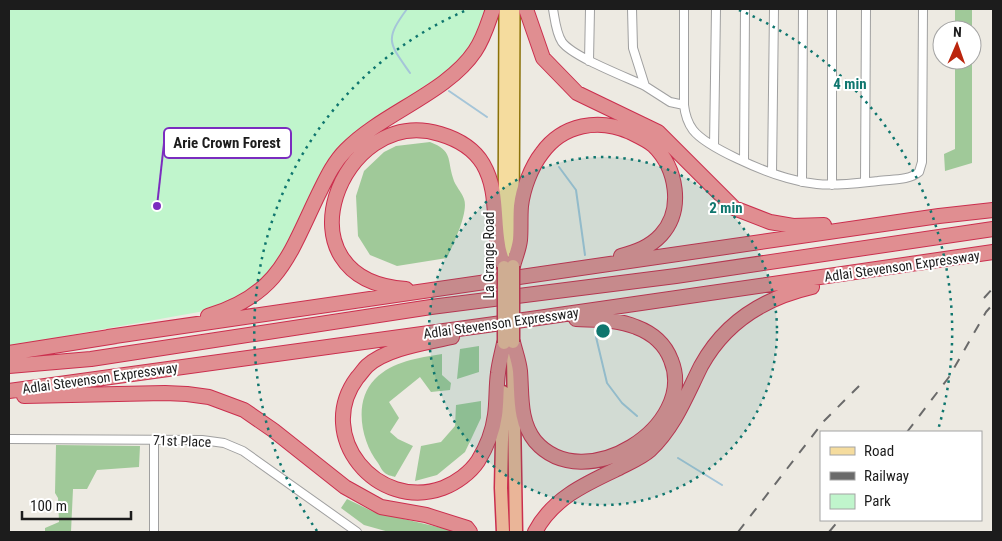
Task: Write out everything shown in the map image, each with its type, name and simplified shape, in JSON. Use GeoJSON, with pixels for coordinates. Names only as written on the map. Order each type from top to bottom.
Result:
{"type":"FeatureCollection","features":[{"type":"Feature","properties":{"kind":"highway"},"geometry":{"type":"LineString","coordinates":[[108,337],[223,312],[253,297],[276,276],[286,262],[337,160],[358,139],[455,73],[475,51],[482,40],[493,9]]}},
{"type":"Feature","properties":{"kind":"highway"},"geometry":{"type":"LineString","coordinates":[[526,9],[543,58],[578,93],[658,132],[734,208],[770,222],[793,226],[818,226],[919,214],[939,216]]}},
{"type":"Feature","properties":{"kind":"highway"},"geometry":{"type":"LineString","coordinates":[[509,267],[509,244],[529,178],[541,154],[553,141],[578,127],[604,125],[622,128],[652,144],[666,162],[675,185],[675,202],[672,214],[660,236],[646,247],[635,252],[550,274]]}},
{"type":"Feature","properties":{"kind":"highway"},"geometry":{"type":"LineString","coordinates":[[452,287],[406,289],[384,286],[359,275],[344,260],[333,234],[334,200],[342,179],[368,148],[400,133],[416,130],[438,133],[460,142],[481,162],[491,182],[509,244],[509,267]]}},
{"type":"Feature","properties":{"kind":"highway"},"geometry":{"type":"LineString","coordinates":[[9,353],[939,216],[993,210]]}},
{"type":"Feature","properties":{"kind":"highway","name":"Adlai Stevenson Expressway"},"geometry":{"type":"LineString","coordinates":[[9,366],[90,359],[431,307],[676,276],[989,230]]}},
{"type":"Feature","properties":{"kind":"highway","name":"Adlai Stevenson Expressway"},"geometry":{"type":"LineString","coordinates":[[9,391],[538,318],[993,252]]}},
{"type":"Feature","properties":{"kind":"highway"},"geometry":{"type":"LineString","coordinates":[[535,532],[542,519],[564,497],[649,452],[664,436],[676,418],[702,365],[716,343],[746,314],[765,302],[790,292],[928,262]]}},
{"type":"Feature","properties":{"kind":"highway","name":"La Grange Road"},"geometry":{"type":"LineString","coordinates":[[508,342],[509,267]]}},
{"type":"Feature","properties":{"kind":"highway"},"geometry":{"type":"LineString","coordinates":[[509,371],[521,402],[526,425],[535,441],[550,453],[571,462],[599,461],[610,458],[632,446],[648,434],[668,409],[672,400],[675,380],[672,363],[662,344],[647,333],[637,327],[621,322],[538,318]]}},
{"type":"Feature","properties":{"kind":"highway"},"geometry":{"type":"LineString","coordinates":[[483,325],[472,331],[382,356],[366,367],[346,398],[343,416],[344,433],[357,463],[381,483],[397,490],[415,493],[433,492],[451,485],[472,468],[485,448],[509,371]]}},
{"type":"Feature","properties":{"kind":"highway"},"geometry":{"type":"LineString","coordinates":[[508,342],[516,532]]}},
{"type":"Feature","properties":{"kind":"highway"},"geometry":{"type":"LineString","coordinates":[[503,532],[501,488],[509,371],[508,342]]}},
{"type":"Feature","properties":{"kind":"highway"},"geometry":{"type":"LineString","coordinates":[[9,395],[32,397],[172,393],[217,400],[244,410],[273,430],[345,487],[381,507],[426,515],[467,528],[470,532]]}},
{"type":"Feature","properties":{"kind":"main road","name":"La Grange Road"},"geometry":{"type":"LineString","coordinates":[[505,9],[509,244]]}},
{"type":"Feature","properties":{"kind":"main road","name":"La Grange Road"},"geometry":{"type":"LineString","coordinates":[[509,244],[514,9]]}},
{"type":"Feature","properties":{"kind":"street"},"geometry":{"type":"LineString","coordinates":[[553,9],[557,31],[562,43],[589,61],[645,86],[670,102],[684,105]]}},
{"type":"Feature","properties":{"kind":"street"},"geometry":{"type":"LineString","coordinates":[[589,61],[590,9]]}},
{"type":"Feature","properties":{"kind":"street"},"geometry":{"type":"LineString","coordinates":[[632,9],[633,48],[645,86]]}},
{"type":"Feature","properties":{"kind":"street"},"geometry":{"type":"LineString","coordinates":[[684,9],[684,105],[688,123],[693,130],[714,146],[744,161],[787,178],[802,182],[832,185],[907,178],[919,172],[922,162],[923,9]]}},
{"type":"Feature","properties":{"kind":"street"},"geometry":{"type":"LineString","coordinates":[[714,146],[716,9]]}},
{"type":"Feature","properties":{"kind":"street"},"geometry":{"type":"LineString","coordinates":[[744,161],[745,9]]}},
{"type":"Feature","properties":{"kind":"street"},"geometry":{"type":"LineString","coordinates":[[772,172],[774,9]]}},
{"type":"Feature","properties":{"kind":"street"},"geometry":{"type":"LineString","coordinates":[[802,182],[803,9]]}},
{"type":"Feature","properties":{"kind":"street"},"geometry":{"type":"LineString","coordinates":[[832,9],[832,185]]}},
{"type":"Feature","properties":{"kind":"street"},"geometry":{"type":"LineString","coordinates":[[865,182],[866,9]]}},
{"type":"Feature","properties":{"kind":"street","name":"71st Place"},"geometry":{"type":"LineString","coordinates":[[9,439],[202,440],[224,444],[244,451],[357,532]]}},
{"type":"Feature","properties":{"kind":"street"},"geometry":{"type":"LineString","coordinates":[[154,440],[154,532]]}},
{"type":"Feature","properties":{"kind":"green space"},"geometry":{"type":"Polygon","coordinates":[[[9,9],[487,9],[466,55],[447,71],[359,130],[331,155],[278,262],[263,280],[231,301],[210,310],[9,346],[9,9]]]}},
{"type":"Feature","properties":{"kind":"green space"},"geometry":{"type":"Polygon","coordinates":[[[955,9],[972,9],[972,20],[955,20],[955,9]]]}},
{"type":"Feature","properties":{"kind":"green space"},"geometry":{"type":"Polygon","coordinates":[[[955,70],[972,70],[972,163],[945,171],[944,154],[955,149],[955,70]]]}},
{"type":"Feature","properties":{"kind":"green space"},"geometry":{"type":"Polygon","coordinates":[[[430,142],[446,152],[448,156],[454,181],[464,199],[465,205],[462,220],[447,258],[397,266],[370,255],[358,236],[356,196],[364,171],[384,152],[396,146],[430,142]]]}},
{"type":"Feature","properties":{"kind":"green space"},"geometry":{"type":"Polygon","coordinates":[[[479,346],[479,372],[457,379],[460,349],[479,346]]]}},
{"type":"Feature","properties":{"kind":"green space"},"geometry":{"type":"Polygon","coordinates":[[[442,354],[442,375],[451,383],[450,390],[431,392],[420,377],[389,402],[399,418],[390,432],[398,439],[413,446],[395,477],[387,474],[372,454],[364,433],[362,409],[368,388],[382,373],[398,364],[442,354]]]}},
{"type":"Feature","properties":{"kind":"green space"},"geometry":{"type":"Polygon","coordinates":[[[481,401],[481,418],[465,452],[437,475],[415,481],[421,446],[441,442],[455,426],[456,405],[481,401]]]}},
{"type":"Feature","properties":{"kind":"green space"},"geometry":{"type":"Polygon","coordinates":[[[56,445],[140,446],[139,467],[97,470],[87,489],[73,489],[71,532],[45,532],[45,528],[59,522],[58,498],[55,493],[56,445]]]}},
{"type":"Feature","properties":{"kind":"green space"},"geometry":{"type":"Polygon","coordinates":[[[347,499],[374,512],[455,532],[389,532],[364,525],[341,508],[347,499]]]}},
{"type":"Feature","properties":{"kind":"waterway"},"geometry":{"type":"LineString","coordinates":[[407,9],[395,28],[392,41],[397,55],[410,73]]}},
{"type":"Feature","properties":{"kind":"waterway"},"geometry":{"type":"LineString","coordinates":[[449,91],[487,117]]}},
{"type":"Feature","properties":{"kind":"waterway"},"geometry":{"type":"LineString","coordinates":[[559,167],[576,190],[585,255]]}},
{"type":"Feature","properties":{"kind":"waterway"},"geometry":{"type":"LineString","coordinates":[[596,337],[607,383],[622,403],[637,416]]}},
{"type":"Feature","properties":{"kind":"waterway"},"geometry":{"type":"LineString","coordinates":[[678,458],[722,485]]}},
{"type":"Feature","properties":{"kind":"railway"},"geometry":{"type":"LineString","coordinates":[[984,298],[993,288]]}},
{"type":"Feature","properties":{"kind":"railway"},"geometry":{"type":"LineString","coordinates":[[908,431],[949,377],[986,312],[993,304]]}},
{"type":"Feature","properties":{"kind":"railway"},"geometry":{"type":"LineString","coordinates":[[738,532],[824,421],[861,384]]}},
{"type":"Feature","properties":{"kind":"railway"},"geometry":{"type":"LineString","coordinates":[[829,532],[838,521]]}},
{"type":"Feature","properties":{"kind":"place","name":"Arie Crown Forest"},"geometry":{"type":"Point","coordinates":[157,206]}}]}
